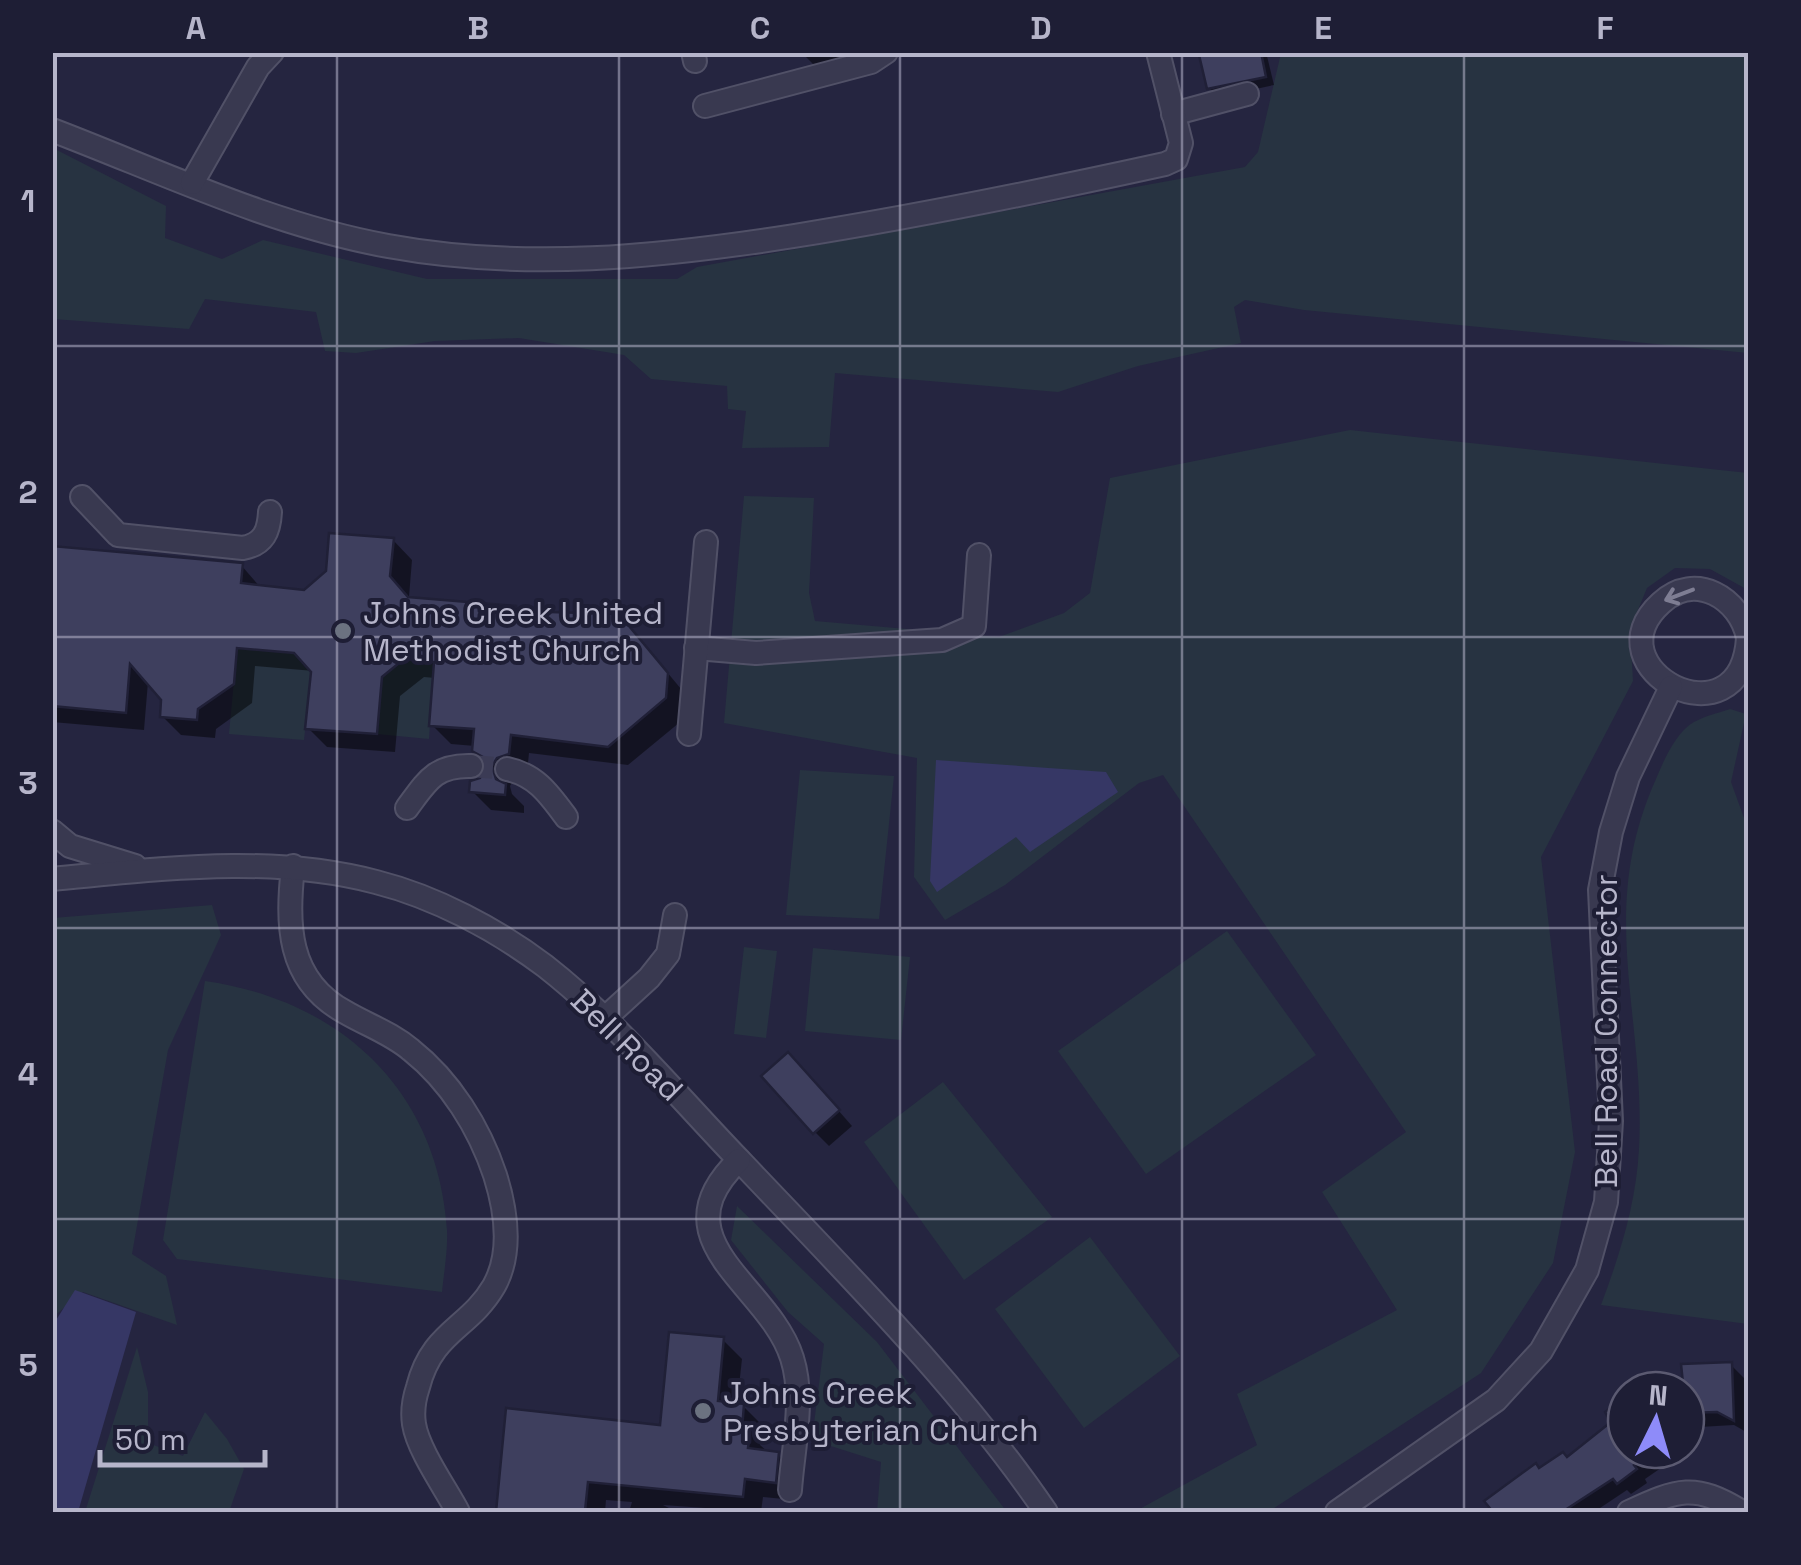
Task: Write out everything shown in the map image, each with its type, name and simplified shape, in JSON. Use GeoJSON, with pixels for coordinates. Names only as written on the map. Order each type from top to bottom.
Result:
{"type":"FeatureCollection","features":[{"type":"Feature","properties":{"kind":"street"},"geometry":{"type":"LineString","coordinates":[[192,183],[258,68],[272,52]]}},
{"type":"Feature","properties":{"kind":"street"},"geometry":{"type":"LineString","coordinates":[[706,106],[872,62],[886,52]]}},
{"type":"Feature","properties":{"kind":"street"},"geometry":{"type":"LineString","coordinates":[[52,130],[292,220],[390,246],[463,256],[556,261],[638,257],[884,222],[1176,160],[1180,152],[1174,114],[1158,52]]}},
{"type":"Feature","properties":{"kind":"street"},"geometry":{"type":"LineString","coordinates":[[1174,114],[1247,94]]}},
{"type":"Feature","properties":{"kind":"street"},"geometry":{"type":"LineString","coordinates":[[82,498],[118,536],[236,547],[250,546],[262,539],[267,533],[270,512]]}},
{"type":"Feature","properties":{"kind":"street"},"geometry":{"type":"LineString","coordinates":[[689,734],[706,542]]}},
{"type":"Feature","properties":{"kind":"street"},"geometry":{"type":"LineString","coordinates":[[696,648],[756,653],[942,640],[974,626],[980,556]]}},
{"type":"Feature","properties":{"kind":"street"},"geometry":{"type":"LineString","coordinates":[[1686,590],[1715,592],[1738,610],[1748,638],[1745,668],[1714,691],[1689,693],[1671,688],[1649,666],[1643,642],[1650,615],[1672,595],[1686,590]]}},
{"type":"Feature","properties":{"kind":"street","name":"Bell Road Connector"},"geometry":{"type":"LineString","coordinates":[[1337,1512],[1496,1400],[1541,1350],[1587,1270],[1606,1202],[1611,1121],[1600,890],[1611,832],[1628,776],[1671,688]]}},
{"type":"Feature","properties":{"kind":"street"},"geometry":{"type":"LineString","coordinates":[[407,808],[434,774],[455,766],[471,766]]}},
{"type":"Feature","properties":{"kind":"street"},"geometry":{"type":"LineString","coordinates":[[507,769],[526,773],[566,817]]}},
{"type":"Feature","properties":{"kind":"street"},"geometry":{"type":"LineString","coordinates":[[52,831],[70,846],[148,870]]}},
{"type":"Feature","properties":{"kind":"street","name":"Bell Road"},"geometry":{"type":"LineString","coordinates":[[52,879],[209,864],[293,866],[380,882],[468,918],[542,964],[603,1020],[907,1337],[1046,1512]]}},
{"type":"Feature","properties":{"kind":"street"},"geometry":{"type":"LineString","coordinates":[[293,866],[290,925],[295,954],[305,974],[334,1004],[396,1039],[435,1072],[468,1116],[495,1176],[506,1233],[500,1273],[478,1307],[433,1349],[424,1366],[413,1408],[415,1430],[458,1512]]}},
{"type":"Feature","properties":{"kind":"street"},"geometry":{"type":"LineString","coordinates":[[603,1020],[649,978],[668,954],[675,915]]}},
{"type":"Feature","properties":{"kind":"street"},"geometry":{"type":"LineString","coordinates":[[739,1160],[714,1187],[707,1224],[716,1250],[790,1352],[798,1389],[790,1490]]}},
{"type":"Feature","properties":{"kind":"street"},"geometry":{"type":"LineString","coordinates":[[1629,1512],[1668,1494],[1712,1493],[1742,1512]]}},
{"type":"Feature","properties":{"kind":"shaded area"},"geometry":{"type":"Polygon","coordinates":[[[1281,53],[1748,53],[1748,353],[1304,310],[1245,300],[1234,307],[1241,343],[1138,366],[1058,392],[835,373],[829,447],[742,448],[746,411],[728,409],[727,386],[651,379],[624,355],[519,338],[435,341],[356,353],[325,351],[316,312],[205,299],[189,329],[53,319],[53,148],[166,206],[165,238],[222,259],[263,240],[427,279],[677,279],[697,267],[1245,167],[1258,152],[1281,53]]]}},
{"type":"Feature","properties":{"kind":"shaded area"},"geometry":{"type":"Polygon","coordinates":[[[1350,430],[1748,473],[1748,590],[1710,569],[1675,568],[1647,588],[1630,629],[1633,681],[1541,857],[1575,1152],[1553,1263],[1481,1373],[1268,1512],[1134,1512],[1257,1445],[1237,1394],[1397,1310],[1322,1192],[1406,1132],[1163,775],[1139,783],[1005,885],[945,920],[914,877],[917,758],[724,723],[744,496],[814,498],[809,593],[815,621],[999,637],[1064,613],[1090,593],[1110,478],[1350,430]]]}},
{"type":"Feature","properties":{"kind":"shaded area"},"geometry":{"type":"Polygon","coordinates":[[[237,648],[294,653],[311,672],[304,740],[229,734],[237,648]]]}},
{"type":"Feature","properties":{"kind":"shaded area"},"geometry":{"type":"Polygon","coordinates":[[[404,659],[434,662],[429,739],[377,734],[382,677],[404,659]]]}},
{"type":"Feature","properties":{"kind":"shaded area"},"geometry":{"type":"Polygon","coordinates":[[[1730,709],[1746,714],[1731,782],[1748,829],[1748,1324],[1601,1305],[1626,1228],[1639,1149],[1626,919],[1638,828],[1676,739],[1694,722],[1730,709]]]}},
{"type":"Feature","properties":{"kind":"shaded area"},"geometry":{"type":"Polygon","coordinates":[[[936,760],[1106,772],[1118,792],[1030,852],[1016,837],[937,892],[930,881],[936,760]]]}},
{"type":"Feature","properties":{"kind":"shaded area"},"geometry":{"type":"Polygon","coordinates":[[[800,770],[894,776],[879,919],[786,915],[800,770]]]}},
{"type":"Feature","properties":{"kind":"shaded area"},"geometry":{"type":"Polygon","coordinates":[[[212,905],[221,935],[168,1050],[132,1254],[166,1276],[177,1325],[83,1292],[53,1317],[53,918],[212,905]]]}},
{"type":"Feature","properties":{"kind":"shaded area"},"geometry":{"type":"Polygon","coordinates":[[[1227,931],[1316,1055],[1146,1174],[1058,1051],[1227,931]]]}},
{"type":"Feature","properties":{"kind":"shaded area"},"geometry":{"type":"Polygon","coordinates":[[[744,947],[777,951],[766,1038],[734,1034],[744,947]]]}},
{"type":"Feature","properties":{"kind":"shaded area"},"geometry":{"type":"Polygon","coordinates":[[[813,948],[910,957],[901,1040],[805,1031],[813,948]]]}},
{"type":"Feature","properties":{"kind":"shaded area"},"geometry":{"type":"Polygon","coordinates":[[[205,981],[254,991],[298,1008],[339,1031],[373,1060],[402,1095],[424,1135],[440,1180],[447,1230],[442,1292],[177,1259],[163,1240],[205,981]]]}},
{"type":"Feature","properties":{"kind":"shaded area"},"geometry":{"type":"Polygon","coordinates":[[[943,1082],[1052,1217],[964,1280],[864,1142],[943,1082]]]}},
{"type":"Feature","properties":{"kind":"shaded area"},"geometry":{"type":"Polygon","coordinates":[[[737,1206],[877,1342],[1007,1512],[877,1512],[881,1462],[812,1440],[824,1344],[788,1312],[731,1240],[737,1206]]]}},
{"type":"Feature","properties":{"kind":"shaded area"},"geometry":{"type":"Polygon","coordinates":[[[1090,1237],[1180,1356],[1084,1428],[995,1309],[1090,1237]]]}},
{"type":"Feature","properties":{"kind":"shaded area"},"geometry":{"type":"Polygon","coordinates":[[[75,1290],[136,1312],[78,1512],[53,1512],[53,1325],[75,1290]]]}},
{"type":"Feature","properties":{"kind":"shaded area"},"geometry":{"type":"Polygon","coordinates":[[[137,1347],[148,1392],[148,1443],[183,1456],[205,1412],[244,1469],[229,1512],[85,1512],[137,1347]]]}},
{"type":"Feature","properties":{"kind":"building"},"geometry":{"type":"Polygon","coordinates":[[[1261,52],[1266,77],[1207,89],[1199,55],[1261,52]]]}},
{"type":"Feature","properties":{"kind":"building","name":"Johns Creek United Methodist Church"},"geometry":{"type":"Polygon","coordinates":[[[329,533],[394,538],[390,576],[408,597],[516,606],[516,611],[619,614],[668,673],[666,698],[608,747],[511,735],[509,754],[497,758],[492,766],[496,779],[506,784],[505,795],[469,792],[470,781],[480,778],[486,766],[483,757],[472,751],[474,729],[429,726],[434,662],[404,659],[382,677],[377,734],[305,729],[311,672],[294,653],[237,648],[234,684],[198,709],[197,720],[160,717],[161,700],[130,664],[126,713],[52,706],[52,546],[243,563],[241,583],[304,590],[326,571],[329,533]]]}},
{"type":"Feature","properties":{"kind":"building"},"geometry":{"type":"Polygon","coordinates":[[[788,1052],[840,1110],[813,1134],[761,1076],[788,1052]]]}},
{"type":"Feature","properties":{"kind":"building","name":"Johns Creek Presbyterian Church"},"geometry":{"type":"Polygon","coordinates":[[[669,1332],[724,1337],[718,1401],[744,1404],[742,1430],[750,1431],[748,1448],[779,1452],[776,1483],[745,1479],[743,1497],[588,1482],[585,1511],[496,1512],[506,1408],[660,1425],[669,1332]]]}},
{"type":"Feature","properties":{"kind":"building"},"geometry":{"type":"Polygon","coordinates":[[[1732,1362],[1734,1421],[1717,1412],[1706,1412],[1706,1370],[1682,1370],[1681,1364],[1732,1362]]]}},
{"type":"Feature","properties":{"kind":"building"},"geometry":{"type":"Polygon","coordinates":[[[1606,1426],[1606,1470],[1636,1470],[1617,1484],[1613,1479],[1562,1512],[1493,1512],[1484,1501],[1536,1463],[1539,1468],[1563,1452],[1567,1457],[1606,1426]]]}},
{"type":"Feature","properties":{"kind":"tunnel"},"geometry":{"type":"LineString","coordinates":[[471,766],[507,769]]}},
{"type":"Feature","properties":{"kind":"place","name":"Johns Creek United Methodist Church"},"geometry":{"type":"Point","coordinates":[343,631]}},
{"type":"Feature","properties":{"kind":"place","name":"Johns Creek Presbyterian Church"},"geometry":{"type":"Point","coordinates":[703,1411]}}]}
